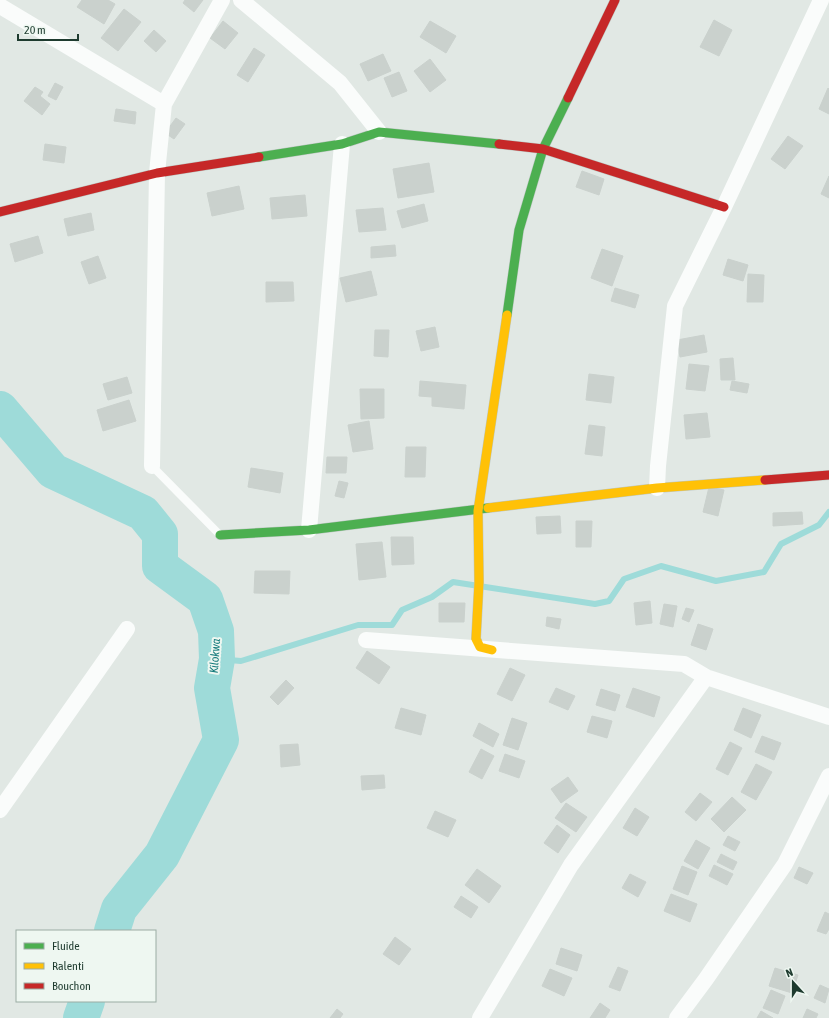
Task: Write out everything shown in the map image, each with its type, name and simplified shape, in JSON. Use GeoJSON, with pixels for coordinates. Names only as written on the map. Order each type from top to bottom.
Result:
{"type":"FeatureCollection","features":[{"type":"Feature","properties":{"kind":"street"},"geometry":{"type":"LineString","coordinates":[[152,466],[157,173],[164,104],[222,0]]}},
{"type":"Feature","properties":{"kind":"street"},"geometry":{"type":"LineString","coordinates":[[241,0],[340,83],[379,132]]}},
{"type":"Feature","properties":{"kind":"street"},"geometry":{"type":"LineString","coordinates":[[492,650],[480,647],[476,639],[479,593],[478,510],[519,230],[543,149],[615,0]]}},
{"type":"Feature","properties":{"kind":"street"},"geometry":{"type":"LineString","coordinates":[[657,488],[675,306],[724,207],[821,0]]}},
{"type":"Feature","properties":{"kind":"street"},"geometry":{"type":"LineString","coordinates":[[0,6],[164,104]]}},
{"type":"Feature","properties":{"kind":"street"},"geometry":{"type":"LineString","coordinates":[[0,212],[157,173],[342,144],[379,132],[543,149],[724,207]]}},
{"type":"Feature","properties":{"kind":"street"},"geometry":{"type":"LineString","coordinates":[[309,530],[342,144]]}},
{"type":"Feature","properties":{"kind":"street"},"geometry":{"type":"LineString","coordinates":[[220,535],[309,530],[657,488],[829,474]]}},
{"type":"Feature","properties":{"kind":"street"},"geometry":{"type":"LineString","coordinates":[[0,810],[127,628]]}},
{"type":"Feature","properties":{"kind":"street"},"geometry":{"type":"LineString","coordinates":[[366,640],[684,664],[706,677],[829,717]]}},
{"type":"Feature","properties":{"kind":"street"},"geometry":{"type":"LineString","coordinates":[[480,1018],[571,865],[706,677]]}},
{"type":"Feature","properties":{"kind":"street"},"geometry":{"type":"LineString","coordinates":[[677,1018],[706,980],[785,864],[829,776]]}},
{"type":"Feature","properties":{"kind":"lane"},"geometry":{"type":"LineString","coordinates":[[152,466],[220,535]]}},
{"type":"Feature","properties":{"kind":"building"},"geometry":{"type":"Polygon","coordinates":[[[82,0],[108,0],[115,4],[104,24],[77,7],[82,0]]]}},
{"type":"Feature","properties":{"kind":"building"},"geometry":{"type":"Polygon","coordinates":[[[185,0],[203,0],[194,12],[183,3],[185,0]]]}},
{"type":"Feature","properties":{"kind":"building"},"geometry":{"type":"Polygon","coordinates":[[[124,9],[141,22],[118,51],[101,38],[124,9]]]}},
{"type":"Feature","properties":{"kind":"building"},"geometry":{"type":"Polygon","coordinates":[[[714,20],[732,30],[719,56],[700,47],[714,20]]]}},
{"type":"Feature","properties":{"kind":"building"},"geometry":{"type":"Polygon","coordinates":[[[223,21],[238,33],[225,49],[210,38],[223,21]]]}},
{"type":"Feature","properties":{"kind":"building"},"geometry":{"type":"Polygon","coordinates":[[[430,21],[456,36],[446,53],[420,37],[430,21]]]}},
{"type":"Feature","properties":{"kind":"building"},"geometry":{"type":"Polygon","coordinates":[[[154,30],[166,41],[156,52],[144,41],[154,30]]]}},
{"type":"Feature","properties":{"kind":"building"},"geometry":{"type":"Polygon","coordinates":[[[254,48],[265,55],[248,82],[237,75],[254,48]]]}},
{"type":"Feature","properties":{"kind":"building"},"geometry":{"type":"Polygon","coordinates":[[[383,54],[391,71],[368,81],[360,64],[383,54]]]}},
{"type":"Feature","properties":{"kind":"building"},"geometry":{"type":"Polygon","coordinates":[[[430,59],[446,80],[430,92],[414,71],[430,59]]]}},
{"type":"Feature","properties":{"kind":"building"},"geometry":{"type":"Polygon","coordinates":[[[399,72],[407,91],[392,97],[384,78],[399,72]]]}},
{"type":"Feature","properties":{"kind":"building"},"geometry":{"type":"Polygon","coordinates":[[[55,83],[63,87],[56,100],[48,96],[55,83]]]}},
{"type":"Feature","properties":{"kind":"building"},"geometry":{"type":"Polygon","coordinates":[[[35,87],[43,92],[40,96],[50,104],[42,115],[24,101],[35,87]]]}},
{"type":"Feature","properties":{"kind":"building"},"geometry":{"type":"Polygon","coordinates":[[[828,88],[829,89],[829,114],[819,109],[828,88]]]}},
{"type":"Feature","properties":{"kind":"building"},"geometry":{"type":"Polygon","coordinates":[[[116,109],[136,112],[135,124],[114,121],[116,109]]]}},
{"type":"Feature","properties":{"kind":"building"},"geometry":{"type":"Polygon","coordinates":[[[176,118],[185,124],[174,139],[165,133],[176,118]]]}},
{"type":"Feature","properties":{"kind":"building"},"geometry":{"type":"Polygon","coordinates":[[[788,136],[803,146],[785,169],[771,159],[788,136]]]}},
{"type":"Feature","properties":{"kind":"building"},"geometry":{"type":"Polygon","coordinates":[[[45,144],[66,147],[64,163],[43,160],[45,144]]]}},
{"type":"Feature","properties":{"kind":"building"},"geometry":{"type":"Polygon","coordinates":[[[429,163],[434,192],[398,198],[393,169],[429,163]]]}},
{"type":"Feature","properties":{"kind":"building"},"geometry":{"type":"Polygon","coordinates":[[[582,171],[604,179],[599,195],[576,187],[582,171]]]}},
{"type":"Feature","properties":{"kind":"building"},"geometry":{"type":"Polygon","coordinates":[[[829,176],[829,198],[821,194],[829,176]]]}},
{"type":"Feature","properties":{"kind":"building"},"geometry":{"type":"Polygon","coordinates":[[[239,186],[244,209],[212,216],[207,193],[239,186]]]}},
{"type":"Feature","properties":{"kind":"building"},"geometry":{"type":"Polygon","coordinates":[[[305,195],[307,216],[272,219],[270,198],[305,195]]]}},
{"type":"Feature","properties":{"kind":"building"},"geometry":{"type":"Polygon","coordinates":[[[424,204],[428,221],[402,228],[397,211],[424,204]]]}},
{"type":"Feature","properties":{"kind":"building"},"geometry":{"type":"Polygon","coordinates":[[[383,208],[386,230],[359,232],[356,210],[383,208]]]}},
{"type":"Feature","properties":{"kind":"building"},"geometry":{"type":"Polygon","coordinates":[[[91,213],[94,230],[68,236],[64,219],[91,213]]]}},
{"type":"Feature","properties":{"kind":"building"},"geometry":{"type":"Polygon","coordinates":[[[38,236],[43,253],[15,262],[10,244],[38,236]]]}},
{"type":"Feature","properties":{"kind":"building"},"geometry":{"type":"Polygon","coordinates":[[[395,245],[396,256],[371,258],[371,247],[395,245]]]}},
{"type":"Feature","properties":{"kind":"building"},"geometry":{"type":"Polygon","coordinates":[[[602,249],[623,256],[612,286],[591,278],[602,249]]]}},
{"type":"Feature","properties":{"kind":"building"},"geometry":{"type":"Polygon","coordinates":[[[98,256],[106,278],[89,284],[81,262],[98,256]]]}},
{"type":"Feature","properties":{"kind":"building"},"geometry":{"type":"Polygon","coordinates":[[[728,259],[748,265],[743,281],[723,275],[728,259]]]}},
{"type":"Feature","properties":{"kind":"building"},"geometry":{"type":"Polygon","coordinates":[[[371,271],[377,295],[346,302],[340,278],[371,271]]]}},
{"type":"Feature","properties":{"kind":"building"},"geometry":{"type":"Polygon","coordinates":[[[748,274],[764,275],[763,302],[747,302],[748,274]]]}},
{"type":"Feature","properties":{"kind":"building"},"geometry":{"type":"Polygon","coordinates":[[[266,282],[293,282],[294,301],[266,302],[266,282]]]}},
{"type":"Feature","properties":{"kind":"building"},"geometry":{"type":"Polygon","coordinates":[[[615,288],[639,295],[635,308],[611,301],[615,288]]]}},
{"type":"Feature","properties":{"kind":"building"},"geometry":{"type":"Polygon","coordinates":[[[435,327],[439,347],[421,351],[416,331],[435,327]]]}},
{"type":"Feature","properties":{"kind":"building"},"geometry":{"type":"Polygon","coordinates":[[[375,330],[389,330],[388,357],[374,356],[375,330]]]}},
{"type":"Feature","properties":{"kind":"building"},"geometry":{"type":"Polygon","coordinates":[[[704,335],[707,352],[680,357],[677,340],[704,335]]]}},
{"type":"Feature","properties":{"kind":"building"},"geometry":{"type":"Polygon","coordinates":[[[733,358],[735,380],[721,380],[720,359],[733,358]]]}},
{"type":"Feature","properties":{"kind":"building"},"geometry":{"type":"Polygon","coordinates":[[[689,364],[709,366],[705,391],[686,389],[689,364]]]}},
{"type":"Feature","properties":{"kind":"building"},"geometry":{"type":"Polygon","coordinates":[[[589,374],[614,377],[611,403],[586,400],[589,374]]]}},
{"type":"Feature","properties":{"kind":"building"},"geometry":{"type":"Polygon","coordinates":[[[127,377],[132,393],[108,400],[103,384],[127,377]]]}},
{"type":"Feature","properties":{"kind":"building"},"geometry":{"type":"Polygon","coordinates":[[[420,381],[466,385],[464,409],[432,406],[432,397],[419,396],[420,381]]]}},
{"type":"Feature","properties":{"kind":"building"},"geometry":{"type":"Polygon","coordinates":[[[732,381],[749,384],[747,393],[730,390],[732,381]]]}},
{"type":"Feature","properties":{"kind":"building"},"geometry":{"type":"Polygon","coordinates":[[[360,389],[384,389],[384,418],[361,419],[360,389]]]}},
{"type":"Feature","properties":{"kind":"building"},"geometry":{"type":"Polygon","coordinates":[[[129,400],[136,421],[103,431],[97,410],[129,400]]]}},
{"type":"Feature","properties":{"kind":"building"},"geometry":{"type":"Polygon","coordinates":[[[707,413],[710,437],[686,439],[684,415],[707,413]]]}},
{"type":"Feature","properties":{"kind":"building"},"geometry":{"type":"Polygon","coordinates":[[[369,421],[373,449],[353,452],[348,425],[369,421]]]}},
{"type":"Feature","properties":{"kind":"building"},"geometry":{"type":"Polygon","coordinates":[[[589,425],[605,427],[602,456],[585,454],[589,425]]]}},
{"type":"Feature","properties":{"kind":"building"},"geometry":{"type":"Polygon","coordinates":[[[406,447],[426,447],[425,477],[405,477],[406,447]]]}},
{"type":"Feature","properties":{"kind":"building"},"geometry":{"type":"Polygon","coordinates":[[[327,457],[347,457],[346,473],[326,473],[327,457]]]}},
{"type":"Feature","properties":{"kind":"building"},"geometry":{"type":"Polygon","coordinates":[[[251,468],[283,473],[280,493],[248,487],[251,468]]]}},
{"type":"Feature","properties":{"kind":"building"},"geometry":{"type":"Polygon","coordinates":[[[339,481],[348,483],[344,498],[335,496],[339,481]]]}},
{"type":"Feature","properties":{"kind":"building"},"geometry":{"type":"Polygon","coordinates":[[[709,487],[724,490],[718,516],[703,512],[709,487]]]}},
{"type":"Feature","properties":{"kind":"building"},"geometry":{"type":"Polygon","coordinates":[[[802,512],[803,524],[773,526],[773,513],[802,512]]]}},
{"type":"Feature","properties":{"kind":"building"},"geometry":{"type":"Polygon","coordinates":[[[560,516],[561,533],[537,534],[536,517],[560,516]]]}},
{"type":"Feature","properties":{"kind":"building"},"geometry":{"type":"Polygon","coordinates":[[[576,521],[592,521],[591,547],[576,547],[576,521]]]}},
{"type":"Feature","properties":{"kind":"building"},"geometry":{"type":"Polygon","coordinates":[[[391,537],[413,537],[414,564],[392,565],[391,537]]]}},
{"type":"Feature","properties":{"kind":"building"},"geometry":{"type":"Polygon","coordinates":[[[382,542],[386,577],[359,580],[356,544],[382,542]]]}},
{"type":"Feature","properties":{"kind":"building"},"geometry":{"type":"Polygon","coordinates":[[[255,571],[290,571],[289,594],[254,593],[255,571]]]}},
{"type":"Feature","properties":{"kind":"building"},"geometry":{"type":"Polygon","coordinates":[[[650,601],[652,623],[636,625],[634,603],[650,601]]]}},
{"type":"Feature","properties":{"kind":"building"},"geometry":{"type":"Polygon","coordinates":[[[439,603],[465,603],[464,622],[439,622],[439,603]]]}},
{"type":"Feature","properties":{"kind":"building"},"geometry":{"type":"Polygon","coordinates":[[[664,604],[677,606],[673,627],[660,624],[664,604]]]}},
{"type":"Feature","properties":{"kind":"building"},"geometry":{"type":"Polygon","coordinates":[[[686,608],[694,610],[689,622],[682,619],[686,608]]]}},
{"type":"Feature","properties":{"kind":"building"},"geometry":{"type":"Polygon","coordinates":[[[547,617],[561,619],[559,629],[546,626],[547,617]]]}},
{"type":"Feature","properties":{"kind":"building"},"geometry":{"type":"Polygon","coordinates":[[[698,624],[713,629],[706,650],[691,645],[698,624]]]}},
{"type":"Feature","properties":{"kind":"building"},"geometry":{"type":"Polygon","coordinates":[[[367,651],[390,667],[379,684],[356,668],[367,651]]]}},
{"type":"Feature","properties":{"kind":"building"},"geometry":{"type":"Polygon","coordinates":[[[510,668],[525,675],[512,701],[497,694],[510,668]]]}},
{"type":"Feature","properties":{"kind":"building"},"geometry":{"type":"Polygon","coordinates":[[[286,680],[294,688],[278,705],[270,697],[286,680]]]}},
{"type":"Feature","properties":{"kind":"building"},"geometry":{"type":"Polygon","coordinates":[[[556,688],[575,696],[568,710],[549,702],[556,688]]]}},
{"type":"Feature","properties":{"kind":"building"},"geometry":{"type":"Polygon","coordinates":[[[633,688],[660,697],[654,717],[626,707],[633,688]]]}},
{"type":"Feature","properties":{"kind":"building"},"geometry":{"type":"Polygon","coordinates":[[[601,689],[620,695],[615,711],[596,705],[601,689]]]}},
{"type":"Feature","properties":{"kind":"building"},"geometry":{"type":"Polygon","coordinates":[[[401,708],[426,715],[421,735],[395,728],[401,708]]]}},
{"type":"Feature","properties":{"kind":"building"},"geometry":{"type":"Polygon","coordinates":[[[743,708],[761,715],[751,738],[734,730],[743,708]]]}},
{"type":"Feature","properties":{"kind":"building"},"geometry":{"type":"Polygon","coordinates":[[[592,716],[612,721],[607,738],[587,732],[592,716]]]}},
{"type":"Feature","properties":{"kind":"building"},"geometry":{"type":"Polygon","coordinates":[[[512,718],[527,723],[518,750],[503,745],[512,718]]]}},
{"type":"Feature","properties":{"kind":"building"},"geometry":{"type":"Polygon","coordinates":[[[479,723],[499,734],[493,747],[473,736],[479,723]]]}},
{"type":"Feature","properties":{"kind":"building"},"geometry":{"type":"Polygon","coordinates":[[[762,736],[781,743],[774,760],[755,752],[762,736]]]}},
{"type":"Feature","properties":{"kind":"building"},"geometry":{"type":"Polygon","coordinates":[[[730,742],[742,748],[728,775],[716,769],[730,742]]]}},
{"type":"Feature","properties":{"kind":"building"},"geometry":{"type":"Polygon","coordinates":[[[298,744],[300,765],[281,767],[280,745],[298,744]]]}},
{"type":"Feature","properties":{"kind":"building"},"geometry":{"type":"Polygon","coordinates":[[[481,749],[494,756],[482,779],[469,772],[481,749]]]}},
{"type":"Feature","properties":{"kind":"building"},"geometry":{"type":"Polygon","coordinates":[[[505,754],[525,761],[519,778],[499,771],[505,754]]]}},
{"type":"Feature","properties":{"kind":"building"},"geometry":{"type":"Polygon","coordinates":[[[756,764],[772,772],[756,800],[741,792],[756,764]]]}},
{"type":"Feature","properties":{"kind":"building"},"geometry":{"type":"Polygon","coordinates":[[[384,775],[385,788],[362,790],[361,776],[384,775]]]}},
{"type":"Feature","properties":{"kind":"building"},"geometry":{"type":"Polygon","coordinates":[[[568,777],[578,791],[561,803],[551,789],[568,777]]]}},
{"type":"Feature","properties":{"kind":"building"},"geometry":{"type":"Polygon","coordinates":[[[700,793],[712,802],[696,821],[685,812],[700,793]]]}},
{"type":"Feature","properties":{"kind":"building"},"geometry":{"type":"Polygon","coordinates":[[[732,797],[746,810],[724,832],[711,819],[732,797]]]}},
{"type":"Feature","properties":{"kind":"building"},"geometry":{"type":"Polygon","coordinates":[[[566,803],[587,817],[576,832],[555,818],[566,803]]]}},
{"type":"Feature","properties":{"kind":"building"},"geometry":{"type":"Polygon","coordinates":[[[635,808],[649,817],[637,836],[623,828],[635,808]]]}},
{"type":"Feature","properties":{"kind":"building"},"geometry":{"type":"Polygon","coordinates":[[[435,811],[456,820],[448,837],[427,828],[435,811]]]}},
{"type":"Feature","properties":{"kind":"building"},"geometry":{"type":"Polygon","coordinates":[[[557,825],[570,835],[558,853],[544,843],[557,825]]]}},
{"type":"Feature","properties":{"kind":"building"},"geometry":{"type":"Polygon","coordinates":[[[728,836],[740,842],[735,851],[723,845],[728,836]]]}},
{"type":"Feature","properties":{"kind":"building"},"geometry":{"type":"Polygon","coordinates":[[[696,840],[710,848],[698,869],[684,861],[696,840]]]}},
{"type":"Feature","properties":{"kind":"building"},"geometry":{"type":"Polygon","coordinates":[[[721,854],[737,862],[733,870],[717,862],[721,854]]]}},
{"type":"Feature","properties":{"kind":"building"},"geometry":{"type":"Polygon","coordinates":[[[714,865],[733,874],[727,885],[709,876],[714,865]]]}},
{"type":"Feature","properties":{"kind":"building"},"geometry":{"type":"Polygon","coordinates":[[[682,866],[697,872],[688,895],[673,889],[682,866]]]}},
{"type":"Feature","properties":{"kind":"building"},"geometry":{"type":"Polygon","coordinates":[[[799,867],[813,873],[807,884],[794,878],[799,867]]]}},
{"type":"Feature","properties":{"kind":"building"},"geometry":{"type":"Polygon","coordinates":[[[477,869],[501,886],[489,903],[465,885],[477,869]]]}},
{"type":"Feature","properties":{"kind":"building"},"geometry":{"type":"Polygon","coordinates":[[[630,874],[646,882],[638,897],[622,888],[630,874]]]}},
{"type":"Feature","properties":{"kind":"building"},"geometry":{"type":"Polygon","coordinates":[[[671,894],[697,904],[690,922],[664,911],[671,894]]]}},
{"type":"Feature","properties":{"kind":"building"},"geometry":{"type":"Polygon","coordinates":[[[461,896],[478,907],[471,918],[454,907],[461,896]]]}},
{"type":"Feature","properties":{"kind":"building"},"geometry":{"type":"Polygon","coordinates":[[[825,912],[829,914],[829,929],[826,934],[817,931],[825,912]]]}},
{"type":"Feature","properties":{"kind":"building"},"geometry":{"type":"Polygon","coordinates":[[[395,937],[411,949],[399,965],[383,954],[395,937]]]}},
{"type":"Feature","properties":{"kind":"building"},"geometry":{"type":"Polygon","coordinates":[[[561,948],[582,955],[577,971],[556,964],[561,948]]]}},
{"type":"Feature","properties":{"kind":"building"},"geometry":{"type":"Polygon","coordinates":[[[618,967],[628,971],[620,991],[609,987],[618,967]]]}},
{"type":"Feature","properties":{"kind":"building"},"geometry":{"type":"Polygon","coordinates":[[[775,968],[798,975],[792,993],[769,986],[775,968]]]}},
{"type":"Feature","properties":{"kind":"building"},"geometry":{"type":"Polygon","coordinates":[[[550,969],[572,978],[564,996],[542,986],[550,969]]]}},
{"type":"Feature","properties":{"kind":"building"},"geometry":{"type":"Polygon","coordinates":[[[820,985],[829,989],[825,1003],[814,998],[820,985]]]}},
{"type":"Feature","properties":{"kind":"building"},"geometry":{"type":"Polygon","coordinates":[[[771,990],[785,996],[778,1014],[763,1008],[771,990]]]}},
{"type":"Feature","properties":{"kind":"building"},"geometry":{"type":"Polygon","coordinates":[[[600,1003],[610,1010],[605,1018],[590,1018],[600,1003]]]}},
{"type":"Feature","properties":{"kind":"building"},"geometry":{"type":"Polygon","coordinates":[[[337,1009],[343,1014],[340,1018],[330,1018],[337,1009]]]}},
{"type":"Feature","properties":{"kind":"building"},"geometry":{"type":"Polygon","coordinates":[[[807,1009],[818,1014],[816,1018],[803,1018],[807,1009]]]}},
{"type":"Feature","properties":{"kind":"building"},"geometry":{"type":"Polygon","coordinates":[[[761,1011],[773,1018],[757,1018],[761,1011]]]}},
{"type":"Feature","properties":{"kind":"waterway","name":"Kilokwa"},"geometry":{"type":"LineString","coordinates":[[0,409],[53,471],[143,513],[160,534],[160,566],[205,599],[216,631],[217,659],[212,688],[221,740],[162,855],[119,909],[112,930]]}},
{"type":"Feature","properties":{"kind":"waterway"},"geometry":{"type":"LineString","coordinates":[[217,659],[241,661],[358,625],[392,625],[402,610],[432,597],[453,582],[595,604],[609,601],[624,579],[661,566],[716,581],[764,572],[781,544],[819,525],[829,512]]}},
{"type":"Feature","properties":{"kind":"waterway","name":"Kilokwa"},"geometry":{"type":"LineString","coordinates":[[81,1018],[87,1002]]}},
{"type":"Feature","properties":{"kind":"traffic: fast"},"geometry":{"type":"LineString","coordinates":[[507,315],[519,230],[543,149],[568,98]]}},
{"type":"Feature","properties":{"kind":"traffic: fast"},"geometry":{"type":"LineString","coordinates":[[259,157],[342,144],[379,132],[499,144]]}},
{"type":"Feature","properties":{"kind":"traffic: fast"},"geometry":{"type":"LineString","coordinates":[[220,535],[309,530],[488,508]]}},
{"type":"Feature","properties":{"kind":"traffic: slow"},"geometry":{"type":"LineString","coordinates":[[492,650],[480,647],[476,639],[479,582],[478,511],[507,315]]}},
{"type":"Feature","properties":{"kind":"traffic: slow"},"geometry":{"type":"LineString","coordinates":[[488,508],[657,488],[765,480]]}},
{"type":"Feature","properties":{"kind":"traffic: jam"},"geometry":{"type":"LineString","coordinates":[[568,98],[615,0]]}},
{"type":"Feature","properties":{"kind":"traffic: jam"},"geometry":{"type":"LineString","coordinates":[[499,144],[543,149],[724,207]]}},
{"type":"Feature","properties":{"kind":"traffic: jam"},"geometry":{"type":"LineString","coordinates":[[0,212],[157,173],[259,157]]}},
{"type":"Feature","properties":{"kind":"traffic: jam"},"geometry":{"type":"LineString","coordinates":[[765,480],[829,475]]}}]}
